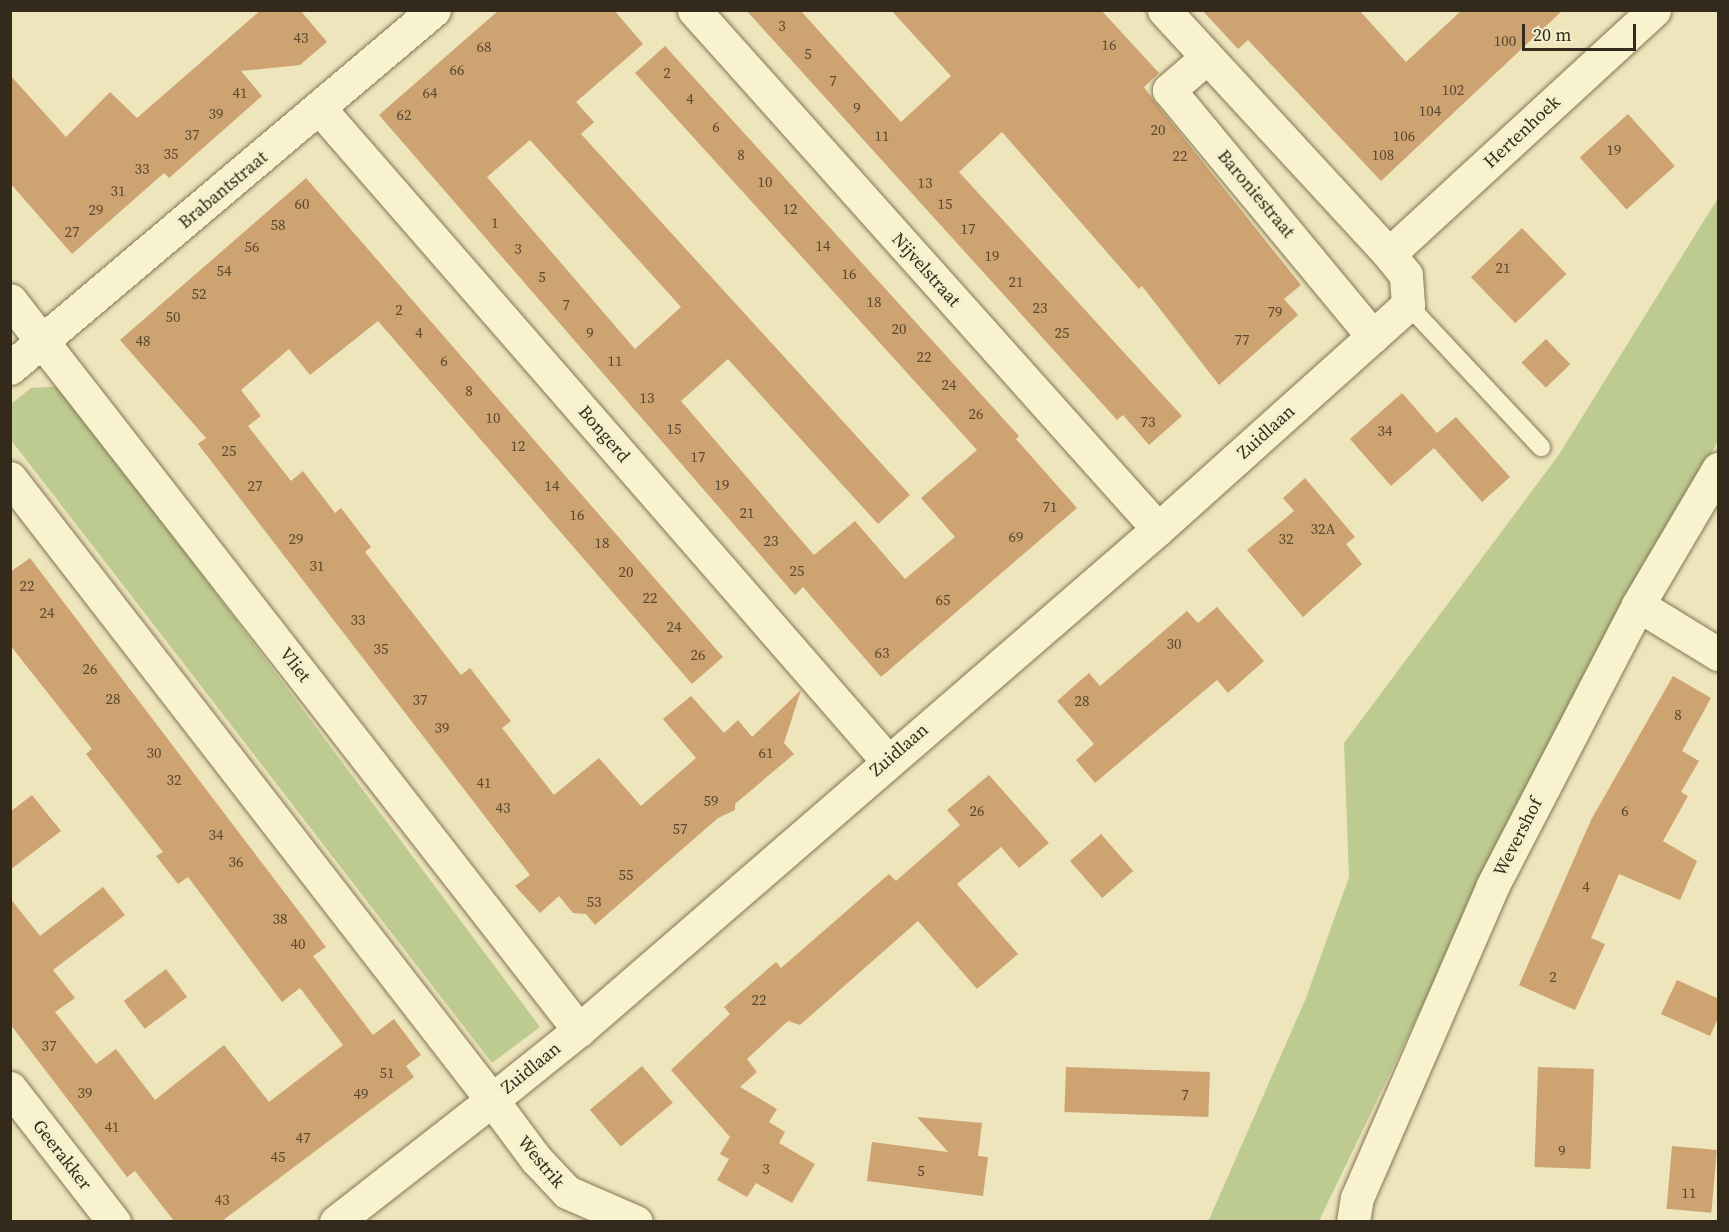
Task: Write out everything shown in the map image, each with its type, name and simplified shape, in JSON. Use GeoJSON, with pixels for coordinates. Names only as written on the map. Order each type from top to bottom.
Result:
{"type":"FeatureCollection","features":[{"type":"Feature","properties":{"kind":"street","name":"Nijvelstraat"},"geometry":{"type":"LineString","coordinates":[[694,10],[1158,529]]}},
{"type":"Feature","properties":{"kind":"street"},"geometry":{"type":"LineString","coordinates":[[1164,10],[1389,254],[1406,275],[1408,305]]}},
{"type":"Feature","properties":{"kind":"street","name":"Hertenhoek"},"geometry":{"type":"LineString","coordinates":[[1389,254],[1654,10]]}},
{"type":"Feature","properties":{"kind":"street","name":"Brabantstraat"},"geometry":{"type":"LineString","coordinates":[[10,368],[320,109],[421,15]]}},
{"type":"Feature","properties":{"kind":"street","name":"Baroniestraat"},"geometry":{"type":"LineString","coordinates":[[1206,58],[1169,90],[1373,337]]}},
{"type":"Feature","properties":{"kind":"street","name":"Bongerd"},"geometry":{"type":"LineString","coordinates":[[320,109],[887,760]]}},
{"type":"Feature","properties":{"kind":"street","name":"Vliet"},"geometry":{"type":"LineString","coordinates":[[10,300],[579,1030]]}},
{"type":"Feature","properties":{"kind":"street","name":"Zuidlaan"},"geometry":{"type":"LineString","coordinates":[[336,1221],[579,1030],[887,760],[1158,529],[1408,305]]}},
{"type":"Feature","properties":{"kind":"street","name":"Wevershof"},"geometry":{"type":"LineString","coordinates":[[1353,1221],[1357,1198],[1493,885],[1638,605],[1719,469]]}},
{"type":"Feature","properties":{"kind":"street"},"geometry":{"type":"LineString","coordinates":[[10,478],[492,1100]]}},
{"type":"Feature","properties":{"kind":"street"},"geometry":{"type":"LineString","coordinates":[[1638,605],[1719,654]]}},
{"type":"Feature","properties":{"kind":"street","name":"Geerakker"},"geometry":{"type":"LineString","coordinates":[[10,1088],[114,1221]]}},
{"type":"Feature","properties":{"kind":"street","name":"Westrik"},"geometry":{"type":"LineString","coordinates":[[492,1100],[536,1159],[567,1192],[636,1221]]}},
{"type":"Feature","properties":{"kind":"lane"},"geometry":{"type":"LineString","coordinates":[[1408,305],[1541,447]]}},
{"type":"Feature","properties":{"kind":"green space"},"geometry":{"type":"Polygon","coordinates":[[[1718,198],[1718,441],[1539,763],[1319,1221],[1208,1222],[1306,998],[1349,877],[1344,743],[1558,456],[1718,198]]]}},
{"type":"Feature","properties":{"kind":"green space"},"geometry":{"type":"Polygon","coordinates":[[[61,386],[540,1027],[492,1063],[11,440],[11,404],[31,388],[61,386]]]}},
{"type":"Feature","properties":{"kind":"building"},"geometry":{"type":"Polygon","coordinates":[[[261,10],[300,10],[327,42],[300,65],[241,71],[262,96],[169,178],[164,173],[72,254],[10,183],[10,75],[66,137],[110,92],[137,118],[261,10]]]}},
{"type":"Feature","properties":{"kind":"building"},"geometry":{"type":"Polygon","coordinates":[[[499,10],[614,10],[643,44],[576,102],[594,122],[581,134],[910,495],[878,524],[728,359],[681,401],[814,555],[855,521],[905,579],[955,537],[921,498],[977,450],[635,73],[665,46],[1019,436],[1016,439],[1077,508],[881,677],[803,587],[795,595],[379,115],[499,10]],[[530,140],[487,177],[635,349],[681,307],[530,140]]]}},
{"type":"Feature","properties":{"kind":"building"},"geometry":{"type":"Polygon","coordinates":[[[746,10],[800,10],[901,122],[951,76],[891,10],[1101,10],[1159,73],[1144,87],[1301,285],[1284,299],[1298,315],[1219,385],[1142,286],[1139,289],[1002,132],[959,172],[1182,416],[1149,445],[1123,415],[1117,420],[746,10]]]}},
{"type":"Feature","properties":{"kind":"building"},"geometry":{"type":"Polygon","coordinates":[[[1202,10],[1359,10],[1406,62],[1462,10],[1563,10],[1381,181],[1248,40],[1238,49],[1202,10]]]}},
{"type":"Feature","properties":{"kind":"building"},"geometry":{"type":"Polygon","coordinates":[[[1628,114],[1675,166],[1627,210],[1580,157],[1628,114]]]}},
{"type":"Feature","properties":{"kind":"building"},"geometry":{"type":"Polygon","coordinates":[[[306,178],[723,657],[692,684],[378,321],[310,375],[289,349],[241,390],[261,416],[248,426],[291,481],[303,471],[335,513],[341,508],[371,547],[365,552],[461,675],[470,668],[511,721],[502,728],[554,795],[599,758],[641,806],[696,758],[663,719],[691,696],[724,733],[738,720],[752,737],[801,690],[784,743],[794,754],[735,804],[735,810],[718,818],[595,925],[586,914],[573,913],[559,896],[540,913],[515,886],[530,875],[198,444],[206,438],[120,340],[306,178]]]}},
{"type":"Feature","properties":{"kind":"building"},"geometry":{"type":"Polygon","coordinates":[[[1522,228],[1566,274],[1515,323],[1471,277],[1522,228]]]}},
{"type":"Feature","properties":{"kind":"building"},"geometry":{"type":"Polygon","coordinates":[[[1546,339],[1570,364],[1546,388],[1522,363],[1546,339]]]}},
{"type":"Feature","properties":{"kind":"building"},"geometry":{"type":"Polygon","coordinates":[[[1402,393],[1437,433],[1456,417],[1510,477],[1482,502],[1434,448],[1391,486],[1350,439],[1402,393]]]}},
{"type":"Feature","properties":{"kind":"building"},"geometry":{"type":"Polygon","coordinates":[[[1305,478],[1355,537],[1346,544],[1362,564],[1303,617],[1247,550],[1294,511],[1283,498],[1305,478]]]}},
{"type":"Feature","properties":{"kind":"building"},"geometry":{"type":"Polygon","coordinates":[[[30,558],[326,947],[313,956],[373,1035],[394,1019],[421,1055],[406,1066],[414,1077],[222,1221],[174,1221],[135,1171],[127,1177],[10,1024],[10,898],[40,936],[103,887],[125,915],[53,970],[75,998],[55,1012],[96,1064],[116,1049],[155,1100],[224,1045],[269,1102],[343,1045],[300,988],[282,1002],[188,877],[178,884],[156,856],[163,852],[86,754],[92,749],[10,645],[10,572],[30,558]]]}},
{"type":"Feature","properties":{"kind":"building"},"geometry":{"type":"Polygon","coordinates":[[[1217,607],[1264,661],[1228,693],[1217,680],[1095,783],[1076,760],[1094,744],[1057,701],[1089,673],[1100,686],[1187,611],[1198,623],[1217,607]]]}},
{"type":"Feature","properties":{"kind":"building"},"geometry":{"type":"Polygon","coordinates":[[[1673,676],[1711,698],[1682,751],[1699,761],[1681,792],[1688,796],[1663,841],[1697,861],[1680,900],[1619,874],[1591,938],[1605,944],[1575,1010],[1519,985],[1591,820],[1673,676]]]}},
{"type":"Feature","properties":{"kind":"building"},"geometry":{"type":"Polygon","coordinates":[[[989,775],[1049,843],[1019,868],[1001,847],[957,884],[1018,954],[977,989],[918,921],[800,1025],[788,1021],[747,1059],[757,1072],[740,1087],[777,1109],[769,1122],[785,1132],[779,1143],[815,1164],[792,1203],[756,1183],[747,1197],[717,1180],[729,1159],[720,1154],[730,1137],[671,1070],[730,1014],[724,1007],[776,962],[781,968],[889,874],[896,881],[960,825],[947,810],[989,775]]]}},
{"type":"Feature","properties":{"kind":"building"},"geometry":{"type":"Polygon","coordinates":[[[32,795],[61,831],[10,870],[10,812],[32,795]]]}},
{"type":"Feature","properties":{"kind":"building"},"geometry":{"type":"Polygon","coordinates":[[[1101,834],[1133,871],[1102,898],[1070,861],[1101,834]]]}},
{"type":"Feature","properties":{"kind":"building"},"geometry":{"type":"Polygon","coordinates":[[[166,969],[187,997],[145,1029],[124,1001],[166,969]]]}},
{"type":"Feature","properties":{"kind":"building"},"geometry":{"type":"Polygon","coordinates":[[[1677,980],[1719,999],[1719,1016],[1710,1036],[1661,1014],[1677,980]]]}},
{"type":"Feature","properties":{"kind":"building"},"geometry":{"type":"Polygon","coordinates":[[[642,1066],[673,1103],[621,1146],[590,1110],[642,1066]]]}},
{"type":"Feature","properties":{"kind":"building"},"geometry":{"type":"Polygon","coordinates":[[[1066,1067],[1210,1072],[1208,1117],[1064,1112],[1066,1067]]]}},
{"type":"Feature","properties":{"kind":"building"},"geometry":{"type":"Polygon","coordinates":[[[1538,1067],[1594,1069],[1590,1169],[1535,1167],[1538,1067]]]}},
{"type":"Feature","properties":{"kind":"building"},"geometry":{"type":"Polygon","coordinates":[[[917,1117],[982,1123],[978,1156],[988,1157],[983,1196],[867,1181],[872,1142],[948,1152],[917,1117]]]}},
{"type":"Feature","properties":{"kind":"building"},"geometry":{"type":"Polygon","coordinates":[[[1672,1146],[1717,1150],[1711,1213],[1667,1209],[1672,1146]]]}}]}
